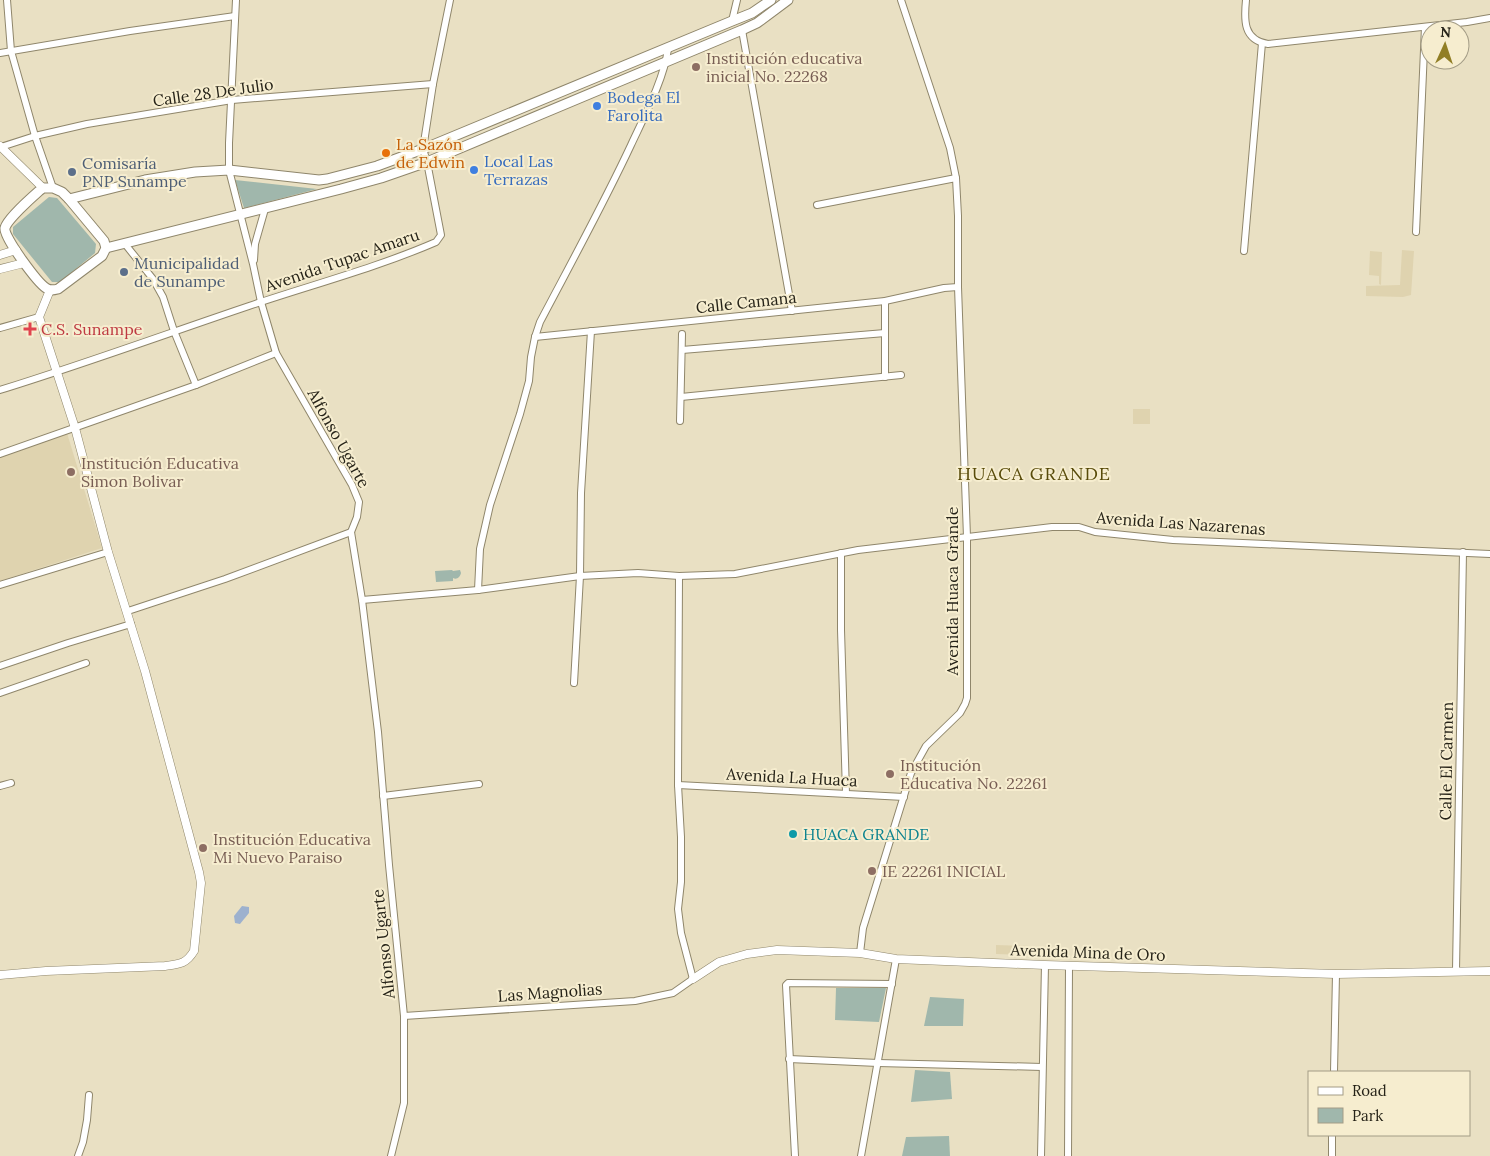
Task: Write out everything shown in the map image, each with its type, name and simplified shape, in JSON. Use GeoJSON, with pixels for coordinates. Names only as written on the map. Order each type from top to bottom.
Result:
{"type":"FeatureCollection","features":[{"type":"Feature","properties":{"kind":"main road"},"geometry":{"type":"LineString","coordinates":[[69,199],[144,180],[195,172],[229,170],[327,180],[377,166],[668,49],[752,13],[771,0]]}},
{"type":"Feature","properties":{"kind":"main road"},"geometry":{"type":"LineString","coordinates":[[106,248],[266,209],[381,178],[427,162],[742,30],[757,23],[788,0]]}},
{"type":"Feature","properties":{"kind":"main road"},"geometry":{"type":"LineString","coordinates":[[48,188],[62,192],[69,199],[104,241],[106,248],[102,256],[58,289],[50,290],[43,285],[24,263],[7,238],[3,223],[39,191],[48,188]]}},
{"type":"Feature","properties":{"kind":"street"},"geometry":{"type":"LineString","coordinates":[[7,0],[11,51],[48,188]]}},
{"type":"Feature","properties":{"kind":"street","name":"Alfonso Ugarte"},"geometry":{"type":"LineString","coordinates":[[236,0],[229,170],[261,302],[276,353],[352,484],[359,502],[357,517],[351,532],[362,600],[378,732],[404,1016],[404,1103],[391,1156]]}},
{"type":"Feature","properties":{"kind":"street"},"geometry":{"type":"LineString","coordinates":[[427,162],[423,149],[433,84],[450,0]]}},
{"type":"Feature","properties":{"kind":"street"},"geometry":{"type":"LineString","coordinates":[[732,22],[737,0]]}},
{"type":"Feature","properties":{"kind":"street","name":"Avenida Huaca Grande"},"geometry":{"type":"LineString","coordinates":[[860,953],[863,928],[911,772],[926,746],[960,713],[967,698],[967,537],[956,178],[950,148],[900,0]]}},
{"type":"Feature","properties":{"kind":"street"},"geometry":{"type":"LineString","coordinates":[[1246,0],[1244,17],[1250,35],[1256,41],[1268,44],[1420,27]]}},
{"type":"Feature","properties":{"kind":"street"},"geometry":{"type":"LineString","coordinates":[[0,53],[130,31],[235,16]]}},
{"type":"Feature","properties":{"kind":"street"},"geometry":{"type":"LineString","coordinates":[[1470,21],[1490,18]]}},
{"type":"Feature","properties":{"kind":"street"},"geometry":{"type":"LineString","coordinates":[[742,30],[792,311]]}},
{"type":"Feature","properties":{"kind":"street"},"geometry":{"type":"LineString","coordinates":[[1244,251],[1262,43]]}},
{"type":"Feature","properties":{"kind":"street"},"geometry":{"type":"LineString","coordinates":[[478,590],[480,549],[490,504],[520,414],[529,381],[535,337],[540,322],[613,184],[644,118],[666,62],[668,49]]}},
{"type":"Feature","properties":{"kind":"street"},"geometry":{"type":"LineString","coordinates":[[1416,232],[1422,70]]}},
{"type":"Feature","properties":{"kind":"street","name":"Calle 28 De Julio"},"geometry":{"type":"LineString","coordinates":[[0,146],[87,124],[232,100],[433,84]]}},
{"type":"Feature","properties":{"kind":"street"},"geometry":{"type":"LineString","coordinates":[[0,146],[48,188]]}},
{"type":"Feature","properties":{"kind":"street","name":"Avenida Tupac Amaru"},"geometry":{"type":"LineString","coordinates":[[0,390],[58,373],[174,331],[380,264],[436,242],[441,235],[427,162]]}},
{"type":"Feature","properties":{"kind":"street"},"geometry":{"type":"LineString","coordinates":[[817,205],[956,178]]}},
{"type":"Feature","properties":{"kind":"street"},"geometry":{"type":"LineString","coordinates":[[253,264],[256,244],[266,209]]}},
{"type":"Feature","properties":{"kind":"street"},"geometry":{"type":"LineString","coordinates":[[126,244],[153,279],[163,297],[174,331],[196,385]]}},
{"type":"Feature","properties":{"kind":"street"},"geometry":{"type":"LineString","coordinates":[[0,255],[16,250]]}},
{"type":"Feature","properties":{"kind":"street"},"geometry":{"type":"LineString","coordinates":[[0,269],[24,263]]}},
{"type":"Feature","properties":{"kind":"street","name":"Calle Camana"},"geometry":{"type":"LineString","coordinates":[[535,337],[885,301],[944,288],[958,287]]}},
{"type":"Feature","properties":{"kind":"street"},"geometry":{"type":"LineString","coordinates":[[0,975],[172,965],[188,960],[194,951],[201,883],[128,611],[108,552],[75,428],[39,317],[50,290]]}},
{"type":"Feature","properties":{"kind":"street"},"geometry":{"type":"LineString","coordinates":[[885,301],[885,377]]}},
{"type":"Feature","properties":{"kind":"street"},"geometry":{"type":"LineString","coordinates":[[0,328],[39,317]]}},
{"type":"Feature","properties":{"kind":"street"},"geometry":{"type":"LineString","coordinates":[[574,683],[580,576],[581,493],[591,331]]}},
{"type":"Feature","properties":{"kind":"street"},"geometry":{"type":"LineString","coordinates":[[682,350],[885,333]]}},
{"type":"Feature","properties":{"kind":"street"},"geometry":{"type":"LineString","coordinates":[[680,421],[682,334]]}},
{"type":"Feature","properties":{"kind":"street"},"geometry":{"type":"LineString","coordinates":[[0,454],[196,385],[276,353]]}},
{"type":"Feature","properties":{"kind":"street"},"geometry":{"type":"LineString","coordinates":[[681,397],[901,375]]}},
{"type":"Feature","properties":{"kind":"street","name":"Avenida Las Nazarenas"},"geometry":{"type":"LineString","coordinates":[[362,600],[478,590],[580,576],[638,573],[679,576],[735,574],[841,553],[916,542],[1066,526],[1079,527],[1095,532],[1174,540],[1490,554]]}},
{"type":"Feature","properties":{"kind":"street"},"geometry":{"type":"LineString","coordinates":[[128,611],[225,579],[351,532]]}},
{"type":"Feature","properties":{"kind":"street"},"geometry":{"type":"LineString","coordinates":[[0,585],[108,552]]}},
{"type":"Feature","properties":{"kind":"street","name":"Calle El Carmen"},"geometry":{"type":"LineString","coordinates":[[1456,971],[1463,552]]}},
{"type":"Feature","properties":{"kind":"street"},"geometry":{"type":"LineString","coordinates":[[841,553],[841,630],[846,793]]}},
{"type":"Feature","properties":{"kind":"street"},"geometry":{"type":"LineString","coordinates":[[679,576],[678,785],[681,882],[678,909],[680,933],[693,979]]}},
{"type":"Feature","properties":{"kind":"street"},"geometry":{"type":"LineString","coordinates":[[0,666],[131,624]]}},
{"type":"Feature","properties":{"kind":"street"},"geometry":{"type":"LineString","coordinates":[[0,693],[86,663]]}},
{"type":"Feature","properties":{"kind":"street"},"geometry":{"type":"LineString","coordinates":[[0,786],[11,783]]}},
{"type":"Feature","properties":{"kind":"street"},"geometry":{"type":"LineString","coordinates":[[383,796],[479,784]]}},
{"type":"Feature","properties":{"kind":"street","name":"Avenida La Huaca"},"geometry":{"type":"LineString","coordinates":[[678,785],[904,797]]}},
{"type":"Feature","properties":{"kind":"street","name":"Avenida Mina de Oro"},"geometry":{"type":"LineString","coordinates":[[693,979],[719,962],[747,954],[778,950],[860,953],[896,959],[1336,974],[1490,971]]}},
{"type":"Feature","properties":{"kind":"street"},"geometry":{"type":"LineString","coordinates":[[861,1156],[896,959]]}},
{"type":"Feature","properties":{"kind":"street"},"geometry":{"type":"LineString","coordinates":[[1041,1156],[1045,965]]}},
{"type":"Feature","properties":{"kind":"street"},"geometry":{"type":"LineString","coordinates":[[1068,1156],[1069,966]]}},
{"type":"Feature","properties":{"kind":"street"},"geometry":{"type":"LineString","coordinates":[[1334,1071],[1336,974]]}},
{"type":"Feature","properties":{"kind":"street","name":"Las Magnolias"},"geometry":{"type":"LineString","coordinates":[[404,1016],[635,1001],[673,993],[693,979]]}},
{"type":"Feature","properties":{"kind":"street"},"geometry":{"type":"LineString","coordinates":[[795,1156],[786,985],[788,983],[892,984]]}},
{"type":"Feature","properties":{"kind":"street"},"geometry":{"type":"LineString","coordinates":[[789,1058],[878,1063],[1042,1066]]}},
{"type":"Feature","properties":{"kind":"street"},"geometry":{"type":"LineString","coordinates":[[78,1156],[83,1142],[89,1096]]}},
{"type":"Feature","properties":{"kind":"street"},"geometry":{"type":"LineString","coordinates":[[1332,1136],[1332,1156]]}},
{"type":"Feature","properties":{"kind":"shaded area"},"geometry":{"type":"Polygon","coordinates":[[[1402,250],[1414,251],[1411,295],[1403,297],[1366,296],[1366,286],[1400,285],[1402,250]]]}},
{"type":"Feature","properties":{"kind":"shaded area"},"geometry":{"type":"Polygon","coordinates":[[[1370,251],[1382,252],[1381,285],[1379,284],[1379,276],[1369,275],[1370,251]]]}},
{"type":"Feature","properties":{"kind":"shaded area"},"geometry":{"type":"Polygon","coordinates":[[[1133,409],[1150,409],[1150,424],[1133,424],[1133,409]]]}},
{"type":"Feature","properties":{"kind":"shaded area"},"geometry":{"type":"Polygon","coordinates":[[[67,433],[102,548],[0,581],[0,457],[67,433]]]}},
{"type":"Feature","properties":{"kind":"shaded area"},"geometry":{"type":"Polygon","coordinates":[[[996,945],[1029,946],[1029,955],[996,954],[996,945]]]}},
{"type":"Feature","properties":{"kind":"green space"},"geometry":{"type":"Polygon","coordinates":[[[235,180],[317,189],[244,208],[235,180]]]}},
{"type":"Feature","properties":{"kind":"green space"},"geometry":{"type":"Polygon","coordinates":[[[49,197],[57,198],[96,244],[95,253],[60,282],[52,282],[13,234],[13,227],[49,197]]]}},
{"type":"Feature","properties":{"kind":"green space"},"geometry":{"type":"Polygon","coordinates":[[[460,570],[461,573],[458,578],[453,578],[453,581],[436,582],[435,571],[460,570]]]}},
{"type":"Feature","properties":{"kind":"green space"},"geometry":{"type":"Polygon","coordinates":[[[836,988],[886,988],[879,1022],[835,1020],[836,988]]]}},
{"type":"Feature","properties":{"kind":"green space"},"geometry":{"type":"Polygon","coordinates":[[[930,997],[964,999],[963,1026],[924,1026],[930,997]]]}},
{"type":"Feature","properties":{"kind":"green space"},"geometry":{"type":"Polygon","coordinates":[[[915,1070],[950,1072],[952,1099],[911,1102],[915,1070]]]}},
{"type":"Feature","properties":{"kind":"green space"},"geometry":{"type":"Polygon","coordinates":[[[949,1136],[950,1156],[902,1156],[906,1137],[949,1136]]]}},
{"type":"Feature","properties":{"kind":"water"},"geometry":{"type":"Polygon","coordinates":[[[242,906],[249,907],[249,913],[240,924],[235,923],[234,916],[242,906]]]}},
{"type":"Feature","properties":{"kind":"place","name":"Institución educativa inicial No. 22268"},"geometry":{"type":"Point","coordinates":[696,67]}},
{"type":"Feature","properties":{"kind":"place","name":"Bodega El Farolita"},"geometry":{"type":"Point","coordinates":[597,106]}},
{"type":"Feature","properties":{"kind":"place","name":"La Sazón de Edwin"},"geometry":{"type":"Point","coordinates":[386,153]}},
{"type":"Feature","properties":{"kind":"place","name":"Local Las Terrazas"},"geometry":{"type":"Point","coordinates":[474,170]}},
{"type":"Feature","properties":{"kind":"place","name":"Comisaría PNP Sunampe"},"geometry":{"type":"Point","coordinates":[72,172]}},
{"type":"Feature","properties":{"kind":"place","name":"Municipalidad de Sunampe"},"geometry":{"type":"Point","coordinates":[124,272]}},
{"type":"Feature","properties":{"kind":"place","name":"C.S. Sunampe"},"geometry":{"type":"Point","coordinates":[30,329]}},
{"type":"Feature","properties":{"kind":"place","name":"Institución Educativa Simon Bolivar"},"geometry":{"type":"Point","coordinates":[71,472]}},
{"type":"Feature","properties":{"kind":"place","name":"Institución Educativa No. 22261"},"geometry":{"type":"Point","coordinates":[890,774]}},
{"type":"Feature","properties":{"kind":"place","name":"HUACA GRANDE"},"geometry":{"type":"Point","coordinates":[793,834]}},
{"type":"Feature","properties":{"kind":"place","name":"Institución Educativa Mi Nuevo Paraiso"},"geometry":{"type":"Point","coordinates":[203,848]}},
{"type":"Feature","properties":{"kind":"place","name":"IE 22261 INICIAL"},"geometry":{"type":"Point","coordinates":[872,871]}},
{"type":"Feature","properties":{"kind":"district","name":"HUACA GRANDE"},"geometry":{"type":"Point","coordinates":[1034,473]}}]}
